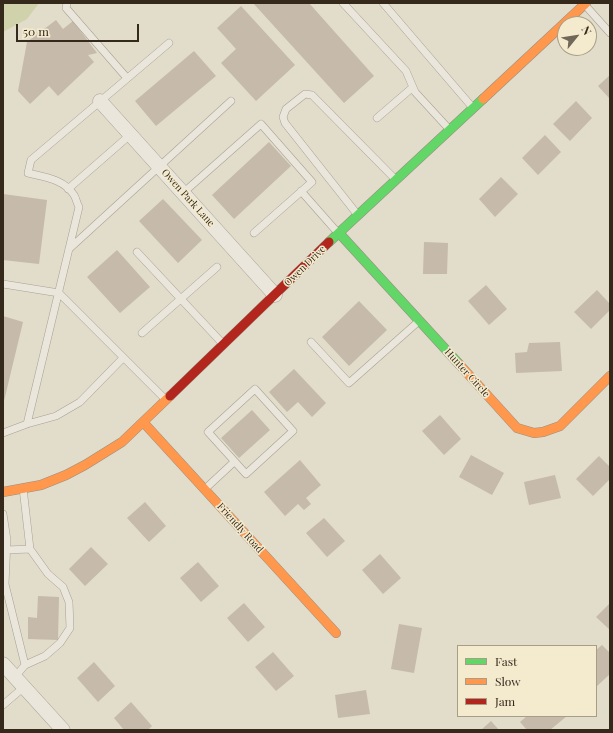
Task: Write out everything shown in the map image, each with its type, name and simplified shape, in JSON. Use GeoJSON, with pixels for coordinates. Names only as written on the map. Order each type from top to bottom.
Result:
{"type":"FeatureCollection","features":[{"type":"Feature","properties":{"kind":"main road","name":"Owen Drive"},"geometry":{"type":"LineString","coordinates":[[3,492],[45,484],[98,459],[122,442],[358,215],[585,4]]}},
{"type":"Feature","properties":{"kind":"main road","name":"Hunter Circle"},"geometry":{"type":"LineString","coordinates":[[339,233],[517,428],[527,432],[538,433],[549,431],[560,426],[610,376]]}},
{"type":"Feature","properties":{"kind":"main road","name":"Friendly Road"},"geometry":{"type":"LineString","coordinates":[[143,422],[336,633]]}},
{"type":"Feature","properties":{"kind":"street","name":"Owen Park Lane"},"geometry":{"type":"LineString","coordinates":[[100,101],[275,295]]}},
{"type":"Feature","properties":{"kind":"street"},"geometry":{"type":"LineString","coordinates":[[3,664],[63,730]]}},
{"type":"Feature","properties":{"kind":"lane"},"geometry":{"type":"LineString","coordinates":[[67,3],[66,8],[127,78]]}},
{"type":"Feature","properties":{"kind":"lane"},"geometry":{"type":"LineString","coordinates":[[343,3],[406,71],[415,92],[450,130]]}},
{"type":"Feature","properties":{"kind":"lane"},"geometry":{"type":"LineString","coordinates":[[585,4],[610,33]]}},
{"type":"Feature","properties":{"kind":"lane"},"geometry":{"type":"LineString","coordinates":[[388,5],[473,108]]}},
{"type":"Feature","properties":{"kind":"lane"},"geometry":{"type":"LineString","coordinates":[[27,424],[79,207],[74,195],[65,185],[54,180],[28,173],[31,160],[169,43]]}},
{"type":"Feature","properties":{"kind":"lane"},"geometry":{"type":"LineString","coordinates":[[377,118],[413,87]]}},
{"type":"Feature","properties":{"kind":"lane"},"geometry":{"type":"LineString","coordinates":[[358,215],[284,123],[283,116],[286,109],[305,94],[312,95],[396,180]]}},
{"type":"Feature","properties":{"kind":"lane"},"geometry":{"type":"LineString","coordinates":[[69,249],[231,101]]}},
{"type":"Feature","properties":{"kind":"lane"},"geometry":{"type":"LineString","coordinates":[[183,193],[260,124],[312,182],[254,233]]}},
{"type":"Feature","properties":{"kind":"lane"},"geometry":{"type":"LineString","coordinates":[[68,189],[130,135]]}},
{"type":"Feature","properties":{"kind":"lane"},"geometry":{"type":"LineString","coordinates":[[301,191],[339,233]]}},
{"type":"Feature","properties":{"kind":"lane"},"geometry":{"type":"LineString","coordinates":[[137,252],[224,344]]}},
{"type":"Feature","properties":{"kind":"lane"},"geometry":{"type":"LineString","coordinates":[[142,333],[217,267]]}},
{"type":"Feature","properties":{"kind":"lane"},"geometry":{"type":"LineString","coordinates":[[3,284],[59,293],[166,400]]}},
{"type":"Feature","properties":{"kind":"lane"},"geometry":{"type":"LineString","coordinates":[[311,342],[349,383],[419,321]]}},
{"type":"Feature","properties":{"kind":"lane"},"geometry":{"type":"LineString","coordinates":[[3,432],[56,416],[80,402],[123,358]]}},
{"type":"Feature","properties":{"kind":"lane"},"geometry":{"type":"LineString","coordinates":[[255,389],[293,431],[246,474],[234,462],[208,432],[255,389]]}},
{"type":"Feature","properties":{"kind":"lane"},"geometry":{"type":"LineString","coordinates":[[204,489],[234,462]]}},
{"type":"Feature","properties":{"kind":"lane"},"geometry":{"type":"LineString","coordinates":[[23,488],[30,548],[48,574],[63,587],[69,602],[70,628],[60,642],[45,656],[25,665]]}},
{"type":"Feature","properties":{"kind":"lane"},"geometry":{"type":"LineString","coordinates":[[3,514],[7,540],[5,584],[25,665],[19,682],[3,705]]}},
{"type":"Feature","properties":{"kind":"lane"},"geometry":{"type":"LineString","coordinates":[[7,550],[30,548]]}},
{"type":"Feature","properties":{"kind":"green space"},"geometry":{"type":"Polygon","coordinates":[[[3,3],[39,3],[27,19],[3,32],[3,3]]]}},
{"type":"Feature","properties":{"kind":"building"},"geometry":{"type":"Polygon","coordinates":[[[253,3],[309,3],[374,76],[344,103],[253,3]]]}},
{"type":"Feature","properties":{"kind":"building"},"geometry":{"type":"Polygon","coordinates":[[[241,6],[295,65],[256,101],[221,63],[236,49],[217,28],[241,6]]]}},
{"type":"Feature","properties":{"kind":"building"},"geometry":{"type":"Polygon","coordinates":[[[56,20],[63,29],[73,21],[97,53],[88,55],[94,62],[58,96],[49,86],[30,104],[18,91],[27,42],[56,20]]]}},
{"type":"Feature","properties":{"kind":"building"},"geometry":{"type":"Polygon","coordinates":[[[194,51],[216,76],[156,126],[135,101],[194,51]]]}},
{"type":"Feature","properties":{"kind":"building"},"geometry":{"type":"Polygon","coordinates":[[[610,75],[610,99],[598,86],[610,75]]]}},
{"type":"Feature","properties":{"kind":"building"},"geometry":{"type":"Polygon","coordinates":[[[576,101],[592,118],[570,141],[553,124],[576,101]]]}},
{"type":"Feature","properties":{"kind":"building"},"geometry":{"type":"Polygon","coordinates":[[[545,135],[561,152],[538,175],[522,158],[545,135]]]}},
{"type":"Feature","properties":{"kind":"building"},"geometry":{"type":"Polygon","coordinates":[[[269,142],[291,166],[234,219],[212,195],[269,142]]]}},
{"type":"Feature","properties":{"kind":"building"},"geometry":{"type":"Polygon","coordinates":[[[501,177],[518,194],[495,217],[479,199],[501,177]]]}},
{"type":"Feature","properties":{"kind":"building"},"geometry":{"type":"Polygon","coordinates":[[[3,194],[47,200],[39,264],[3,260],[3,194]]]}},
{"type":"Feature","properties":{"kind":"building"},"geometry":{"type":"Polygon","coordinates":[[[163,199],[202,240],[178,263],[139,221],[163,199]]]}},
{"type":"Feature","properties":{"kind":"building"},"geometry":{"type":"Polygon","coordinates":[[[424,242],[448,243],[447,274],[423,274],[424,242]]]}},
{"type":"Feature","properties":{"kind":"building"},"geometry":{"type":"Polygon","coordinates":[[[117,250],[150,287],[120,313],[87,277],[117,250]]]}},
{"type":"Feature","properties":{"kind":"building"},"geometry":{"type":"Polygon","coordinates":[[[486,285],[507,309],[489,325],[468,301],[486,285]]]}},
{"type":"Feature","properties":{"kind":"building"},"geometry":{"type":"Polygon","coordinates":[[[597,290],[610,304],[610,310],[591,329],[574,312],[597,290]]]}},
{"type":"Feature","properties":{"kind":"building"},"geometry":{"type":"Polygon","coordinates":[[[359,301],[387,330],[349,366],[322,337],[359,301]]]}},
{"type":"Feature","properties":{"kind":"building"},"geometry":{"type":"Polygon","coordinates":[[[3,316],[23,322],[4,401],[3,401],[3,316]]]}},
{"type":"Feature","properties":{"kind":"building"},"geometry":{"type":"Polygon","coordinates":[[[560,342],[562,371],[516,373],[515,353],[527,352],[529,343],[560,342]]]}},
{"type":"Feature","properties":{"kind":"building"},"geometry":{"type":"Polygon","coordinates":[[[294,369],[326,403],[312,417],[298,402],[287,412],[269,392],[294,369]]]}},
{"type":"Feature","properties":{"kind":"building"},"geometry":{"type":"Polygon","coordinates":[[[252,410],[270,430],[239,458],[221,438],[252,410]]]}},
{"type":"Feature","properties":{"kind":"building"},"geometry":{"type":"Polygon","coordinates":[[[440,415],[461,439],[444,455],[422,431],[440,415]]]}},
{"type":"Feature","properties":{"kind":"building"},"geometry":{"type":"Polygon","coordinates":[[[471,455],[504,473],[492,495],[459,477],[471,455]]]}},
{"type":"Feature","properties":{"kind":"building"},"geometry":{"type":"Polygon","coordinates":[[[599,456],[610,467],[610,479],[593,496],[576,479],[599,456]]]}},
{"type":"Feature","properties":{"kind":"building"},"geometry":{"type":"Polygon","coordinates":[[[300,460],[321,485],[306,498],[311,504],[304,510],[298,504],[285,516],[264,492],[300,460]]]}},
{"type":"Feature","properties":{"kind":"building"},"geometry":{"type":"Polygon","coordinates":[[[555,475],[561,498],[529,505],[524,482],[555,475]]]}},
{"type":"Feature","properties":{"kind":"building"},"geometry":{"type":"Polygon","coordinates":[[[145,502],[166,526],[149,542],[127,518],[145,502]]]}},
{"type":"Feature","properties":{"kind":"building"},"geometry":{"type":"Polygon","coordinates":[[[324,518],[345,541],[327,557],[306,533],[324,518]]]}},
{"type":"Feature","properties":{"kind":"building"},"geometry":{"type":"Polygon","coordinates":[[[91,547],[108,564],[85,586],[69,569],[91,547]]]}},
{"type":"Feature","properties":{"kind":"building"},"geometry":{"type":"Polygon","coordinates":[[[380,554],[401,578],[383,594],[362,570],[380,554]]]}},
{"type":"Feature","properties":{"kind":"building"},"geometry":{"type":"Polygon","coordinates":[[[198,562],[219,586],[201,602],[180,578],[198,562]]]}},
{"type":"Feature","properties":{"kind":"building"},"geometry":{"type":"Polygon","coordinates":[[[38,596],[59,597],[58,640],[28,639],[28,617],[37,618],[38,596]]]}},
{"type":"Feature","properties":{"kind":"building"},"geometry":{"type":"Polygon","coordinates":[[[244,603],[265,627],[248,642],[227,618],[244,603]]]}},
{"type":"Feature","properties":{"kind":"building"},"geometry":{"type":"Polygon","coordinates":[[[610,603],[610,630],[596,617],[610,603]]]}},
{"type":"Feature","properties":{"kind":"building"},"geometry":{"type":"Polygon","coordinates":[[[399,624],[422,628],[414,673],[391,669],[399,624]]]}},
{"type":"Feature","properties":{"kind":"building"},"geometry":{"type":"Polygon","coordinates":[[[602,645],[610,653],[610,674],[597,686],[597,649],[602,645]]]}},
{"type":"Feature","properties":{"kind":"building"},"geometry":{"type":"Polygon","coordinates":[[[273,652],[294,676],[276,691],[255,667],[273,652]]]}},
{"type":"Feature","properties":{"kind":"building"},"geometry":{"type":"Polygon","coordinates":[[[94,662],[115,686],[98,702],[77,678],[94,662]]]}},
{"type":"Feature","properties":{"kind":"building"},"geometry":{"type":"Polygon","coordinates":[[[366,690],[370,714],[338,718],[335,695],[366,690]]]}},
{"type":"Feature","properties":{"kind":"building"},"geometry":{"type":"Polygon","coordinates":[[[131,702],[152,726],[148,730],[124,730],[114,718],[131,702]]]}},
{"type":"Feature","properties":{"kind":"building"},"geometry":{"type":"Polygon","coordinates":[[[526,717],[566,717],[550,730],[527,730],[520,722],[526,717]]]}},
{"type":"Feature","properties":{"kind":"building"},"geometry":{"type":"Polygon","coordinates":[[[491,721],[499,730],[481,730],[491,721]]]}},
{"type":"Feature","properties":{"kind":"traffic: fast"},"geometry":{"type":"LineString","coordinates":[[329,242],[483,99]]}},
{"type":"Feature","properties":{"kind":"traffic: fast"},"geometry":{"type":"LineString","coordinates":[[339,233],[459,364]]}},
{"type":"Feature","properties":{"kind":"traffic: slow"},"geometry":{"type":"LineString","coordinates":[[483,99],[586,3]]}},
{"type":"Feature","properties":{"kind":"traffic: slow"},"geometry":{"type":"LineString","coordinates":[[459,364],[517,428],[534,433],[543,432],[560,426],[610,376]]}},
{"type":"Feature","properties":{"kind":"traffic: slow"},"geometry":{"type":"LineString","coordinates":[[3,492],[41,485],[66,475],[85,465],[122,442],[170,396]]}},
{"type":"Feature","properties":{"kind":"traffic: slow"},"geometry":{"type":"LineString","coordinates":[[143,422],[336,633]]}},
{"type":"Feature","properties":{"kind":"traffic: jam"},"geometry":{"type":"LineString","coordinates":[[170,396],[329,242]]}}]}
